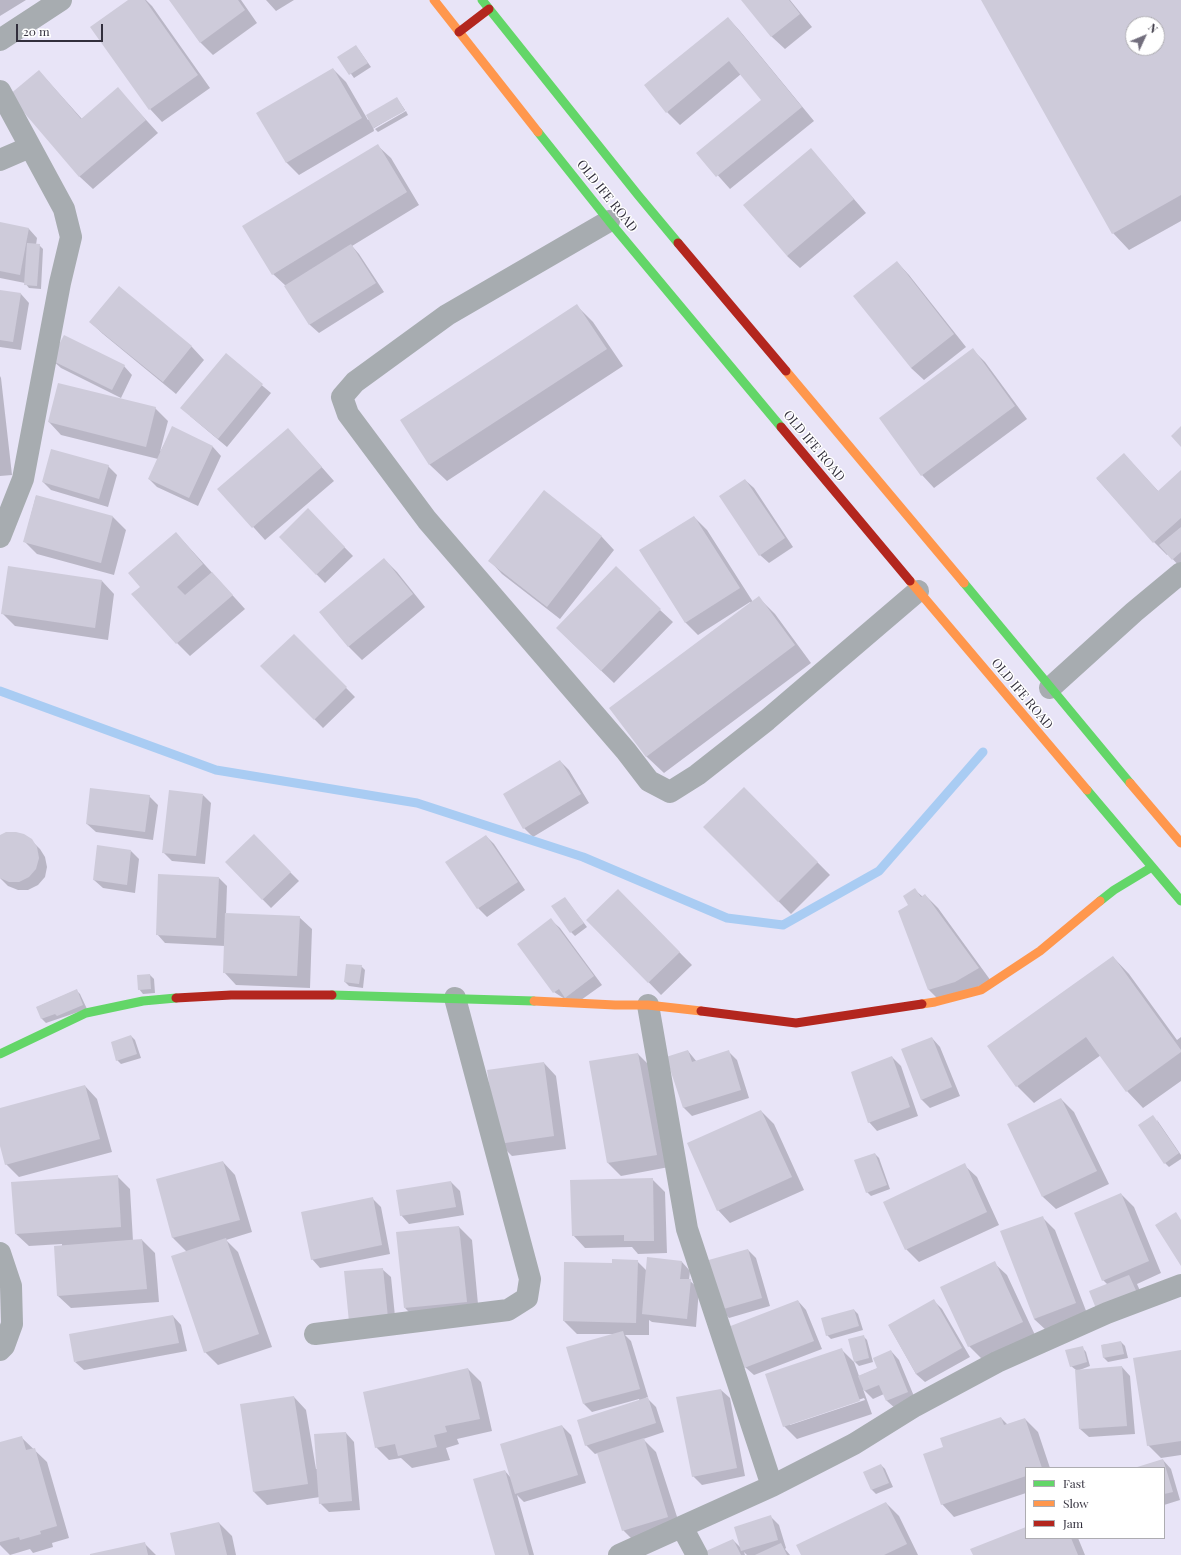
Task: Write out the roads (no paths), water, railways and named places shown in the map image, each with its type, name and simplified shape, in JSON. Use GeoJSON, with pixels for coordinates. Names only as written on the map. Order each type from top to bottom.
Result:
{"type":"FeatureCollection","features":[{"type":"Feature","properties":{"kind":"main road","name":"OLD IFE ROAD"},"geometry":{"type":"LineString","coordinates":[[434,0],[610,221],[918,592],[1181,901]]}},
{"type":"Feature","properties":{"kind":"main road","name":"OLD IFE ROAD"},"geometry":{"type":"LineString","coordinates":[[482,0],[638,196],[1181,842]]}},
{"type":"Feature","properties":{"kind":"main road"},"geometry":{"type":"LineString","coordinates":[[459,32],[489,8]]}},
{"type":"Feature","properties":{"kind":"main road"},"geometry":{"type":"LineString","coordinates":[[0,1054],[86,1013],[144,1001],[190,996],[231,995],[454,998],[648,1005],[796,1023],[935,1002],[981,990],[1040,951],[1114,890],[1152,867]]}},
{"type":"Feature","properties":{"kind":"street"},"geometry":{"type":"LineString","coordinates":[[0,40],[61,0]]}},
{"type":"Feature","properties":{"kind":"street"},"geometry":{"type":"LineString","coordinates":[[0,91],[64,209],[71,237],[60,283],[24,479],[0,536]]}},
{"type":"Feature","properties":{"kind":"street"},"geometry":{"type":"LineString","coordinates":[[0,160],[30,147]]}},
{"type":"Feature","properties":{"kind":"street"},"geometry":{"type":"LineString","coordinates":[[610,221],[447,315],[355,382],[342,397],[348,414],[427,520],[621,745],[649,781],[670,792],[697,775],[767,720],[918,592]]}},
{"type":"Feature","properties":{"kind":"street"},"geometry":{"type":"LineString","coordinates":[[1050,688],[1134,612],[1181,573]]}},
{"type":"Feature","properties":{"kind":"street"},"geometry":{"type":"LineString","coordinates":[[315,1334],[508,1310],[527,1298],[530,1279],[454,998]]}},
{"type":"Feature","properties":{"kind":"street"},"geometry":{"type":"LineString","coordinates":[[648,1005],[687,1229],[772,1486]]}},
{"type":"Feature","properties":{"kind":"street"},"geometry":{"type":"LineString","coordinates":[[0,1252],[11,1286],[12,1324],[4,1346],[0,1350]]}},
{"type":"Feature","properties":{"kind":"street"},"geometry":{"type":"LineString","coordinates":[[619,1555],[772,1486],[854,1444],[915,1406],[997,1362],[1107,1313],[1181,1285]]}},
{"type":"Feature","properties":{"kind":"street"},"geometry":{"type":"LineString","coordinates":[[682,1527],[697,1555]]}},
{"type":"Feature","properties":{"kind":"waterway"},"geometry":{"type":"LineString","coordinates":[[0,691],[216,770],[417,803],[583,857],[727,918],[783,925],[879,871],[983,752]]}}]}
